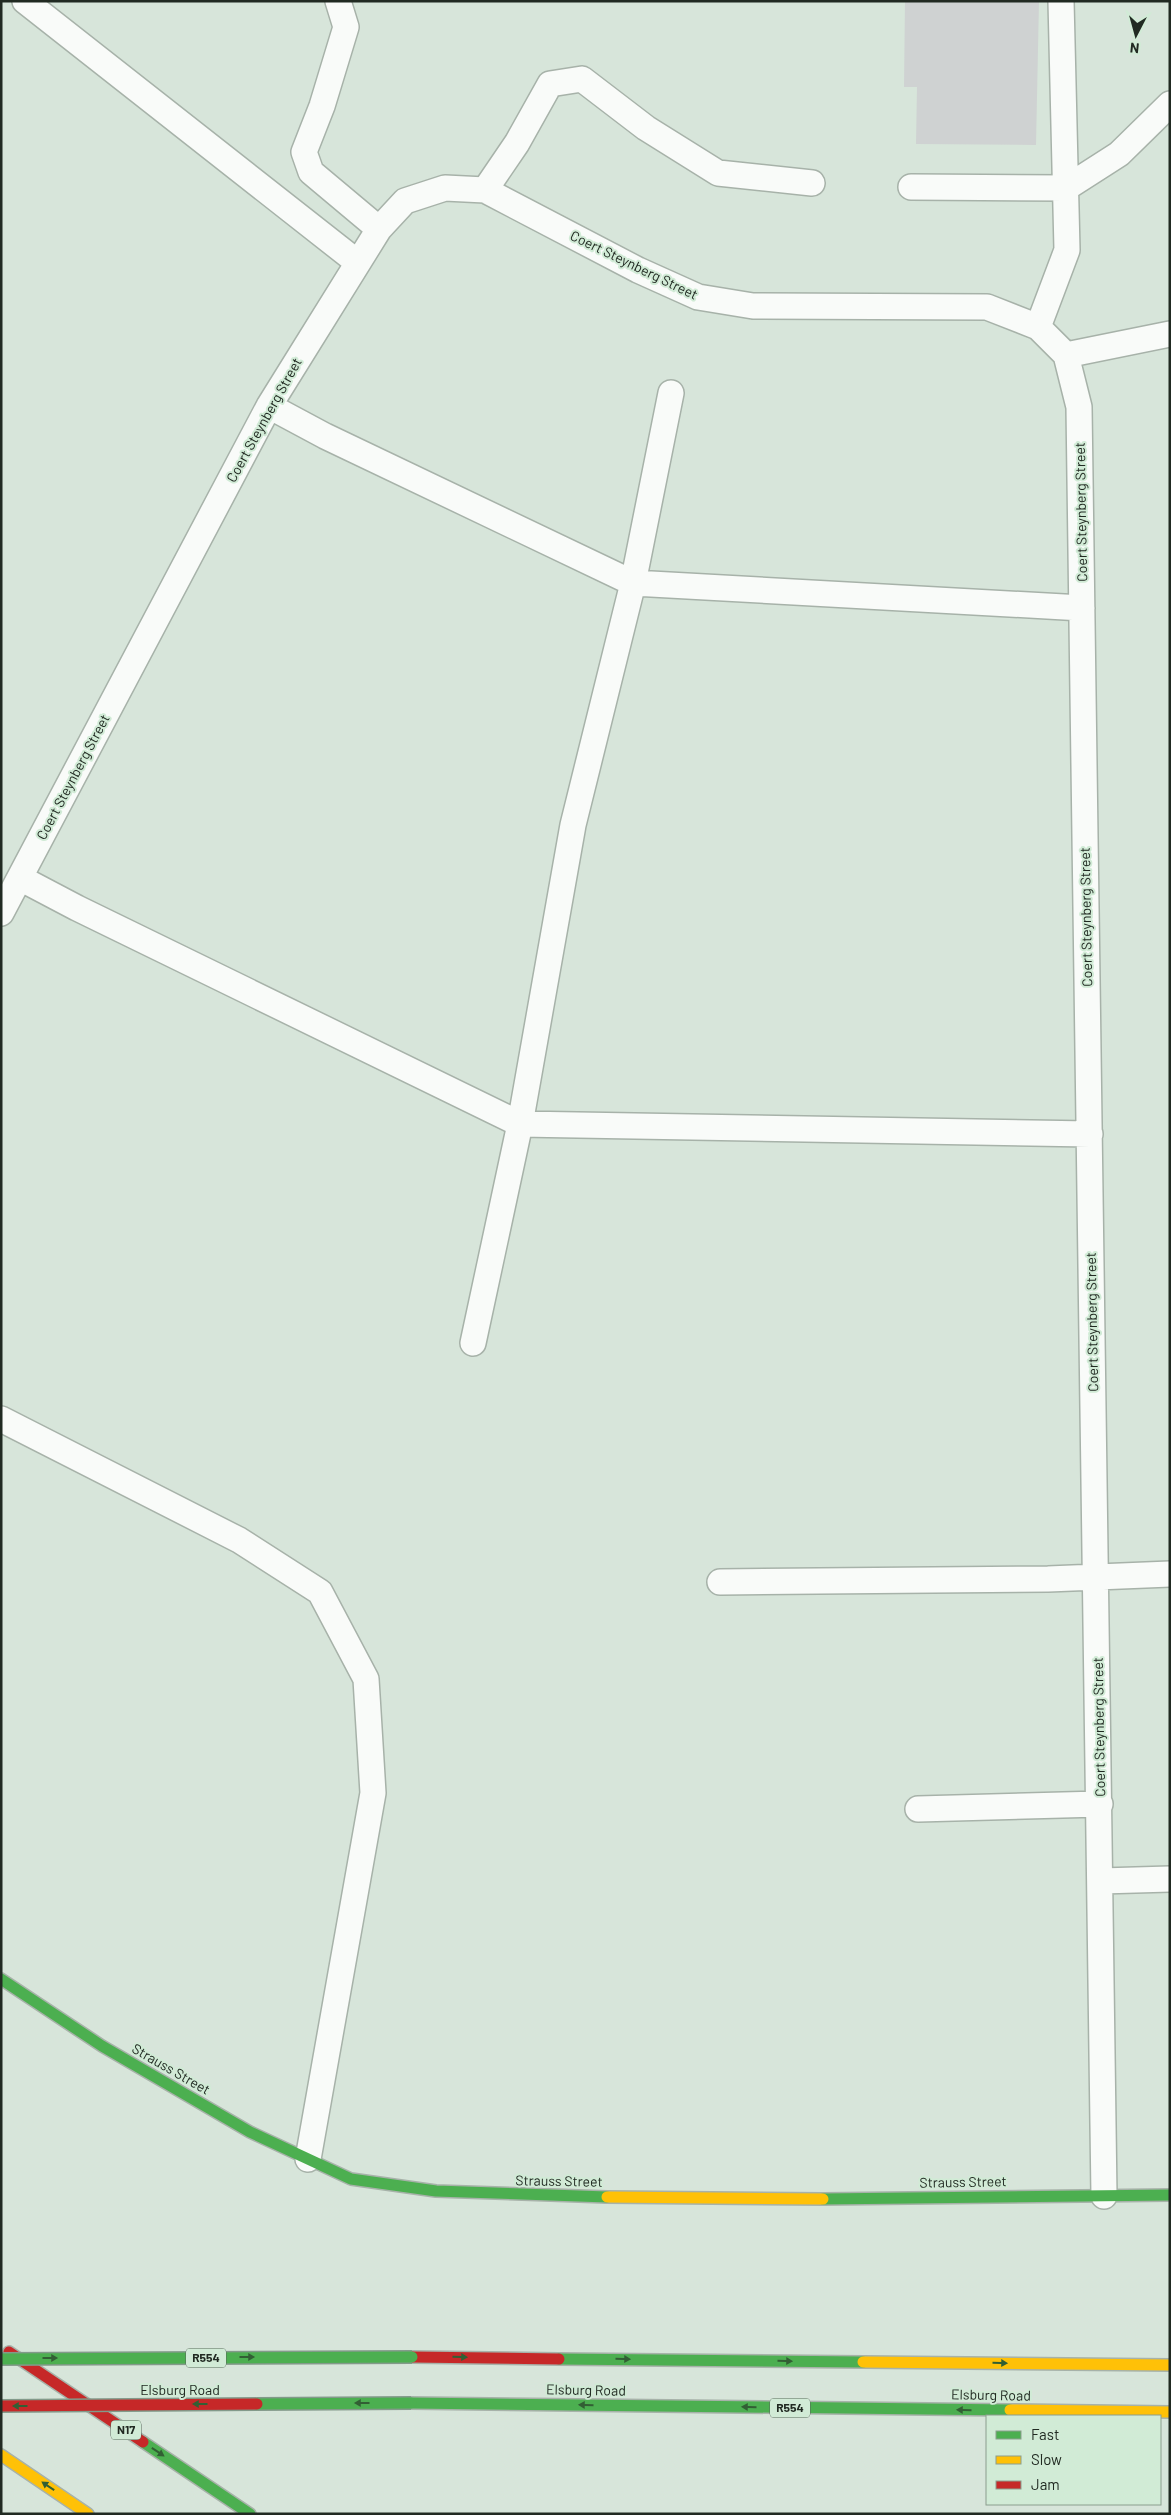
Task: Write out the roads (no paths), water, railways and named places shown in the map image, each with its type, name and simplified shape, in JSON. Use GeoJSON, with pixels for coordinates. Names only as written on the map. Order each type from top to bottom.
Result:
{"type":"FeatureCollection","features":[{"type":"Feature","properties":{"kind":"main road","name":"Strauss Street"},"geometry":{"type":"LineString","coordinates":[[1,1980],[102,2046],[250,2132],[351,2179],[436,2191],[538,2196],[776,2199],[1170,2195]]}},
{"type":"Feature","properties":{"kind":"main road","name":"N17"},"geometry":{"type":"LineString","coordinates":[[1,2347],[250,2514]]}},
{"type":"Feature","properties":{"kind":"main road","name":"R554"},"geometry":{"type":"LineString","coordinates":[[1,2359],[412,2356],[1170,2365]]}},
{"type":"Feature","properties":{"kind":"main road","name":"Elsburg Road"},"geometry":{"type":"LineString","coordinates":[[1,2406],[411,2403],[1170,2412]]}},
{"type":"Feature","properties":{"kind":"main road"},"geometry":{"type":"LineString","coordinates":[[1,2455],[88,2514]]}},
{"type":"Feature","properties":{"kind":"lane"},"geometry":{"type":"LineString","coordinates":[[25,1],[358,262]]}},
{"type":"Feature","properties":{"kind":"lane"},"geometry":{"type":"LineString","coordinates":[[338,1],[346,27],[322,106],[304,152],[310,172],[378,229]]}},
{"type":"Feature","properties":{"kind":"lane"},"geometry":{"type":"LineString","coordinates":[[1038,327],[1066,250],[1061,1]]}},
{"type":"Feature","properties":{"kind":"lane"},"geometry":{"type":"LineString","coordinates":[[485,190],[517,143],[550,84],[582,79],[646,128],[718,174],[812,183]]}},
{"type":"Feature","properties":{"kind":"lane"},"geometry":{"type":"LineString","coordinates":[[911,188],[1066,188],[1119,154],[1170,104]]}},
{"type":"Feature","properties":{"kind":"lane","name":"Coert Steynberg Street"},"geometry":{"type":"LineString","coordinates":[[1,913],[269,406],[378,229],[405,201],[445,188],[485,190],[638,270],[698,297],[753,306],[987,307],[1038,327],[1066,354],[1079,407],[1104,2196]]}},
{"type":"Feature","properties":{"kind":"lane"},"geometry":{"type":"LineString","coordinates":[[1066,354],[1170,334]]}},
{"type":"Feature","properties":{"kind":"lane"},"geometry":{"type":"LineString","coordinates":[[473,1343],[520,1124],[573,825],[633,583],[671,393]]}},
{"type":"Feature","properties":{"kind":"lane"},"geometry":{"type":"LineString","coordinates":[[269,406],[325,436],[633,583],[1082,608]]}},
{"type":"Feature","properties":{"kind":"lane"},"geometry":{"type":"LineString","coordinates":[[20,878],[77,908],[520,1124],[1090,1134]]}},
{"type":"Feature","properties":{"kind":"lane"},"geometry":{"type":"LineString","coordinates":[[1,1418],[239,1540],[320,1592],[366,1679],[372,1793],[308,2159]]}},
{"type":"Feature","properties":{"kind":"lane"},"geometry":{"type":"LineString","coordinates":[[720,1582],[1096,1577],[1170,1574]]}},
{"type":"Feature","properties":{"kind":"lane"},"geometry":{"type":"LineString","coordinates":[[918,1809],[1100,1804]]}},
{"type":"Feature","properties":{"kind":"lane"},"geometry":{"type":"LineString","coordinates":[[1100,1881],[1170,1879]]}}]}
